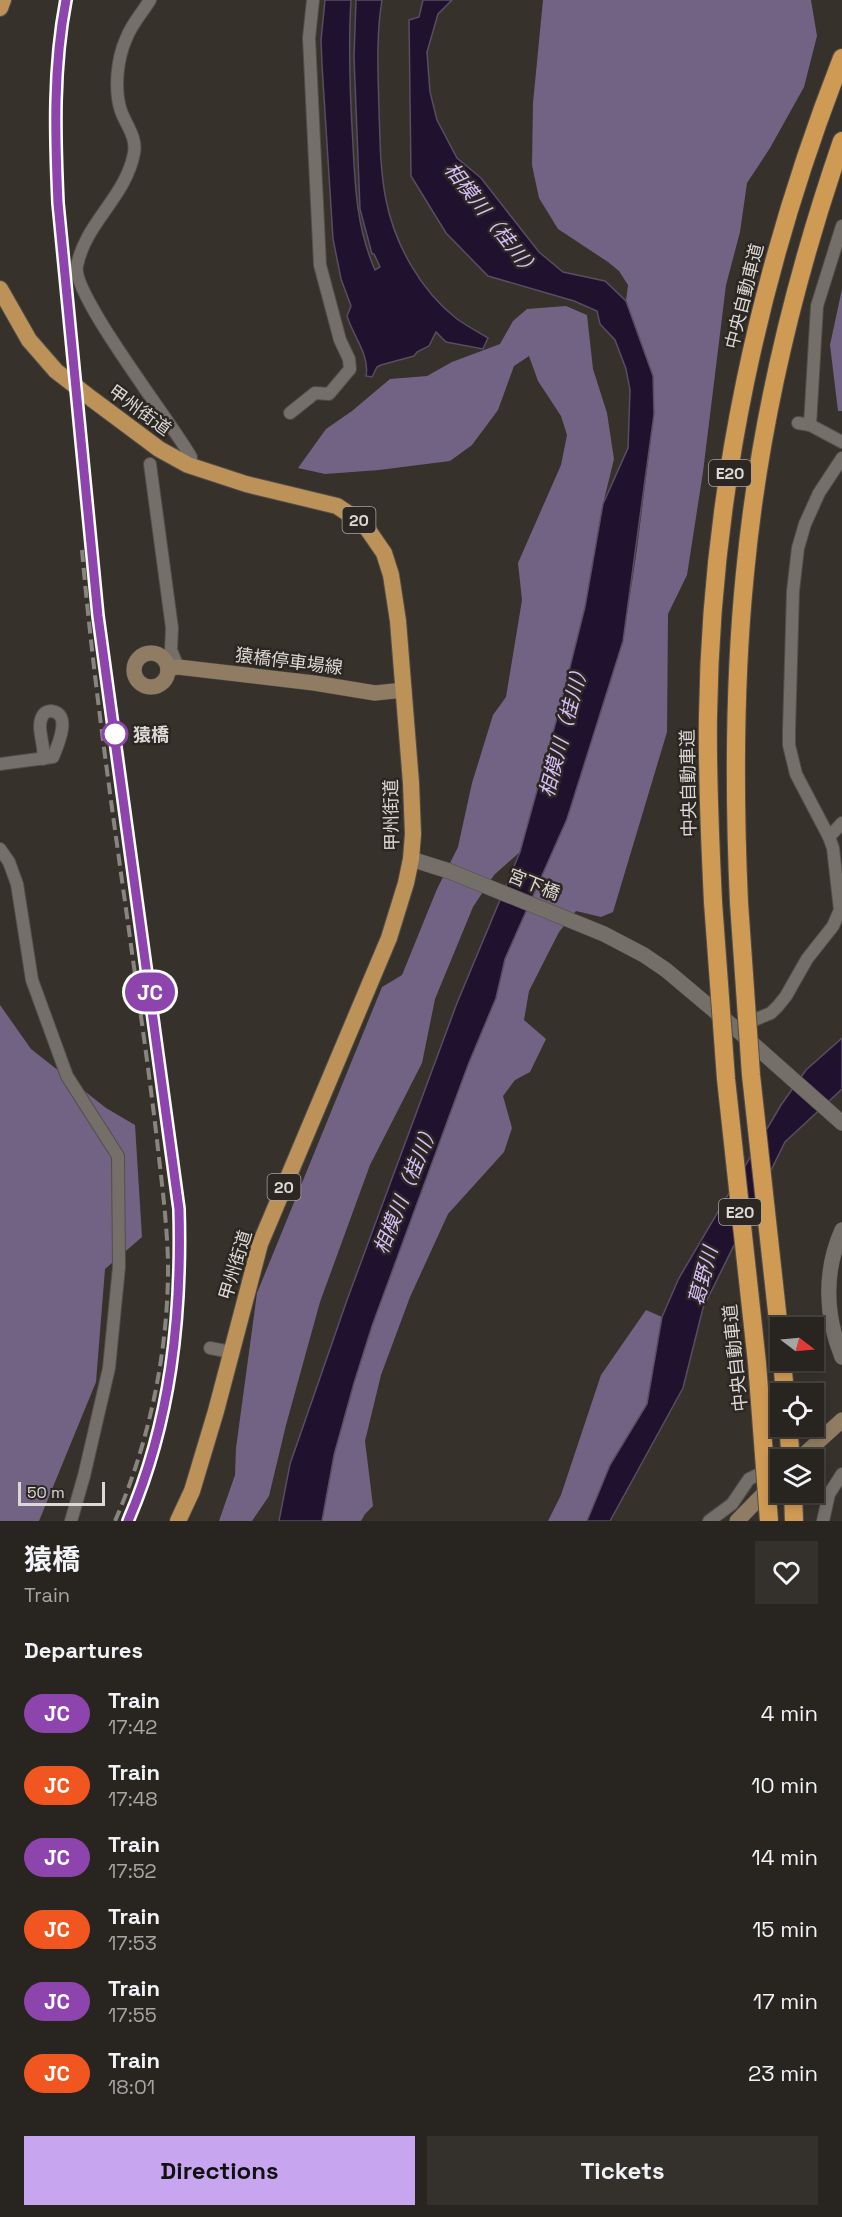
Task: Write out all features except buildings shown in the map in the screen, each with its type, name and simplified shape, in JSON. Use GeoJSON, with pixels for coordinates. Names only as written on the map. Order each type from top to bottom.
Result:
{"type":"FeatureCollection","features":[{"type":"Feature","properties":{"kind":"highway"},"geometry":{"type":"LineString","coordinates":[[0,8],[3,0]]}},
{"type":"Feature","properties":{"kind":"highway","name":"中央自動車道"},"geometry":{"type":"LineString","coordinates":[[770,1521],[757,1363],[726,1079],[713,902],[708,783],[711,642],[717,570],[748,366],[778,244],[818,118],[842,58]]}},
{"type":"Feature","properties":{"kind":"highway","name":"E20"},"geometry":{"type":"LineString","coordinates":[[778,1317],[750,1064],[739,903],[735,721],[745,573],[753,503],[766,425],[808,247],[842,141]]}},
{"type":"Feature","properties":{"kind":"highway","name":"甲州街道"},"geometry":{"type":"LineString","coordinates":[[0,289],[29,340],[56,371],[159,449],[188,465],[246,484],[337,506],[364,524],[384,553],[391,575],[404,690],[411,783],[411,860],[401,904],[389,938],[260,1244],[192,1491],[178,1521]]}},
{"type":"Feature","properties":{"kind":"highway"},"geometry":{"type":"LineString","coordinates":[[793,1503],[794,1521]]}},
{"type":"Feature","properties":{"kind":"main road","name":"猿橋停車場線"},"geometry":{"type":"LineString","coordinates":[[173,668],[314,683],[375,693],[404,690]]}},
{"type":"Feature","properties":{"kind":"main road"},"geometry":{"type":"LineString","coordinates":[[809,1449],[842,1420]]}},
{"type":"Feature","properties":{"kind":"main road"},"geometry":{"type":"LineString","coordinates":[[736,1521],[770,1487]]}},
{"type":"Feature","properties":{"kind":"street"},"geometry":{"type":"LineString","coordinates":[[150,0],[126,38],[118,69],[120,110],[132,134],[134,154],[115,198],[93,226],[85,241],[76,273],[92,306],[147,393],[181,438],[191,457],[188,465]]}},
{"type":"Feature","properties":{"kind":"street"},"geometry":{"type":"LineString","coordinates":[[290,413],[315,393],[328,394],[350,369],[349,359],[340,340],[320,265],[309,38],[314,0]]}},
{"type":"Feature","properties":{"kind":"street"},"geometry":{"type":"LineString","coordinates":[[842,226],[817,306],[804,424],[842,442]]}},
{"type":"Feature","properties":{"kind":"street"},"geometry":{"type":"LineString","coordinates":[[735,1028],[771,1013],[778,1006],[807,958],[838,917],[839,903],[829,837],[796,774],[789,746],[793,591],[798,548],[805,524],[819,493],[842,458]]}},
{"type":"Feature","properties":{"kind":"street"},"geometry":{"type":"LineString","coordinates":[[150,464],[172,628],[173,668]]}},
{"type":"Feature","properties":{"kind":"street"},"geometry":{"type":"LineString","coordinates":[[0,764],[43,759]]}},
{"type":"Feature","properties":{"kind":"street"},"geometry":{"type":"LineString","coordinates":[[829,837],[842,823]]}},
{"type":"Feature","properties":{"kind":"street"},"geometry":{"type":"LineString","coordinates":[[0,849],[9,862],[17,884],[32,980],[67,1076],[118,1156],[119,1267],[109,1368],[71,1521]]}},
{"type":"Feature","properties":{"kind":"street","name":"宮下橋"},"geometry":{"type":"LineString","coordinates":[[411,860],[449,871],[604,933],[644,955],[666,970],[735,1028],[842,1123]]}},
{"type":"Feature","properties":{"kind":"street"},"geometry":{"type":"LineString","coordinates":[[842,1230],[833,1257],[828,1285],[832,1326],[842,1357]]}},
{"type":"Feature","properties":{"kind":"street"},"geometry":{"type":"LineString","coordinates":[[210,1348],[231,1352]]}},
{"type":"Feature","properties":{"kind":"street"},"geometry":{"type":"LineString","coordinates":[[709,1521],[732,1504],[749,1479],[770,1469]]}},
{"type":"Feature","properties":{"kind":"street"},"geometry":{"type":"LineString","coordinates":[[823,1521],[829,1494],[842,1474]]}},
{"type":"Feature","properties":{"kind":"shaded area"},"geometry":{"type":"Polygon","coordinates":[[[543,0],[811,0],[817,36],[804,87],[770,148],[747,183],[740,232],[726,285],[703,472],[687,575],[668,614],[667,732],[613,912],[601,917],[576,911],[559,932],[529,991],[524,1020],[546,1039],[530,1072],[515,1080],[503,1096],[512,1128],[504,1152],[448,1214],[410,1297],[381,1375],[365,1441],[373,1506],[361,1521],[322,1521],[334,1455],[372,1326],[468,1065],[496,998],[505,959],[567,819],[623,641],[637,549],[654,414],[653,376],[626,301],[628,285],[619,271],[608,262],[558,229],[539,198],[532,165],[533,103],[543,0]]]}},
{"type":"Feature","properties":{"kind":"shaded area"},"geometry":{"type":"Polygon","coordinates":[[[842,289],[842,411],[838,411],[830,345],[842,289]]]}},
{"type":"Feature","properties":{"kind":"shaded area"},"geometry":{"type":"Polygon","coordinates":[[[566,306],[587,315],[593,369],[607,413],[614,459],[603,504],[585,607],[520,852],[494,875],[473,907],[435,999],[422,1063],[370,1165],[320,1302],[269,1496],[252,1521],[219,1521],[235,1475],[236,1448],[257,1293],[382,987],[402,975],[437,889],[458,847],[472,783],[493,715],[506,697],[522,600],[518,563],[561,465],[567,435],[561,416],[538,381],[529,356],[514,366],[498,410],[472,445],[450,461],[325,474],[298,468],[326,429],[352,411],[390,379],[427,376],[452,362],[500,344],[513,321],[527,309],[566,306]]]}},
{"type":"Feature","properties":{"kind":"shaded area"},"geometry":{"type":"Polygon","coordinates":[[[0,1005],[31,1049],[106,1108],[135,1125],[142,1237],[105,1269],[96,1382],[39,1521],[0,1521],[0,1005]]]}},
{"type":"Feature","properties":{"kind":"shaded area"},"geometry":{"type":"Polygon","coordinates":[[[646,1310],[662,1317],[647,1404],[610,1465],[587,1521],[548,1521],[561,1495],[601,1375],[646,1310]]]}},
{"type":"Feature","properties":{"kind":"water"},"geometry":{"type":"Polygon","coordinates":[[[325,0],[351,0],[350,72],[356,192],[364,239],[375,270],[380,267],[372,254],[360,209],[354,57],[356,0],[382,0],[378,54],[381,155],[386,200],[396,234],[411,266],[432,295],[457,319],[488,338],[483,349],[446,342],[436,332],[429,346],[414,356],[381,365],[377,367],[372,377],[366,376],[366,361],[347,316],[351,306],[341,279],[333,239],[321,40],[325,0]]]}},
{"type":"Feature","properties":{"kind":"water","name":"相模川（桂川）"},"geometry":{"type":"Polygon","coordinates":[[[423,0],[452,0],[438,14],[427,52],[430,92],[437,120],[457,158],[481,178],[539,252],[563,272],[605,281],[626,301],[653,376],[654,414],[623,641],[567,819],[505,959],[496,998],[468,1065],[372,1326],[334,1455],[322,1521],[279,1521],[290,1464],[347,1300],[457,1003],[520,852],[585,607],[603,504],[628,448],[630,390],[626,369],[615,340],[600,324],[597,311],[574,301],[488,276],[446,233],[411,176],[409,20],[419,17],[423,0]]]}},
{"type":"Feature","properties":{"kind":"water","name":"葛野川"},"geometry":{"type":"Polygon","coordinates":[[[842,1038],[842,1089],[785,1142],[703,1308],[683,1388],[610,1521],[587,1521],[610,1465],[647,1404],[662,1317],[679,1278],[781,1105],[806,1070],[842,1038]]]}},
{"type":"Feature","properties":{"kind":"railway"},"geometry":{"type":"LineString","coordinates":[[66,0],[58,50],[57,76],[56,127],[59,203],[98,616],[179,1209],[176,1329],[171,1368],[155,1446],[128,1521]]}},
{"type":"Feature","properties":{"kind":"railway"},"geometry":{"type":"LineString","coordinates":[[82,550],[112,811],[153,1110],[165,1210],[168,1261],[165,1327],[155,1394],[138,1459],[115,1521]]}},
{"type":"Feature","properties":{"kind":"train","name":"JC"},"geometry":{"type":"LineString","coordinates":[[66,0],[59,44],[56,87],[58,203],[98,616],[179,1209],[181,1263],[173,1362],[148,1470],[128,1521]]}},
{"type":"Feature","properties":{"kind":"place","name":"猿橋"},"geometry":{"type":"Point","coordinates":[115,734]}}]}
